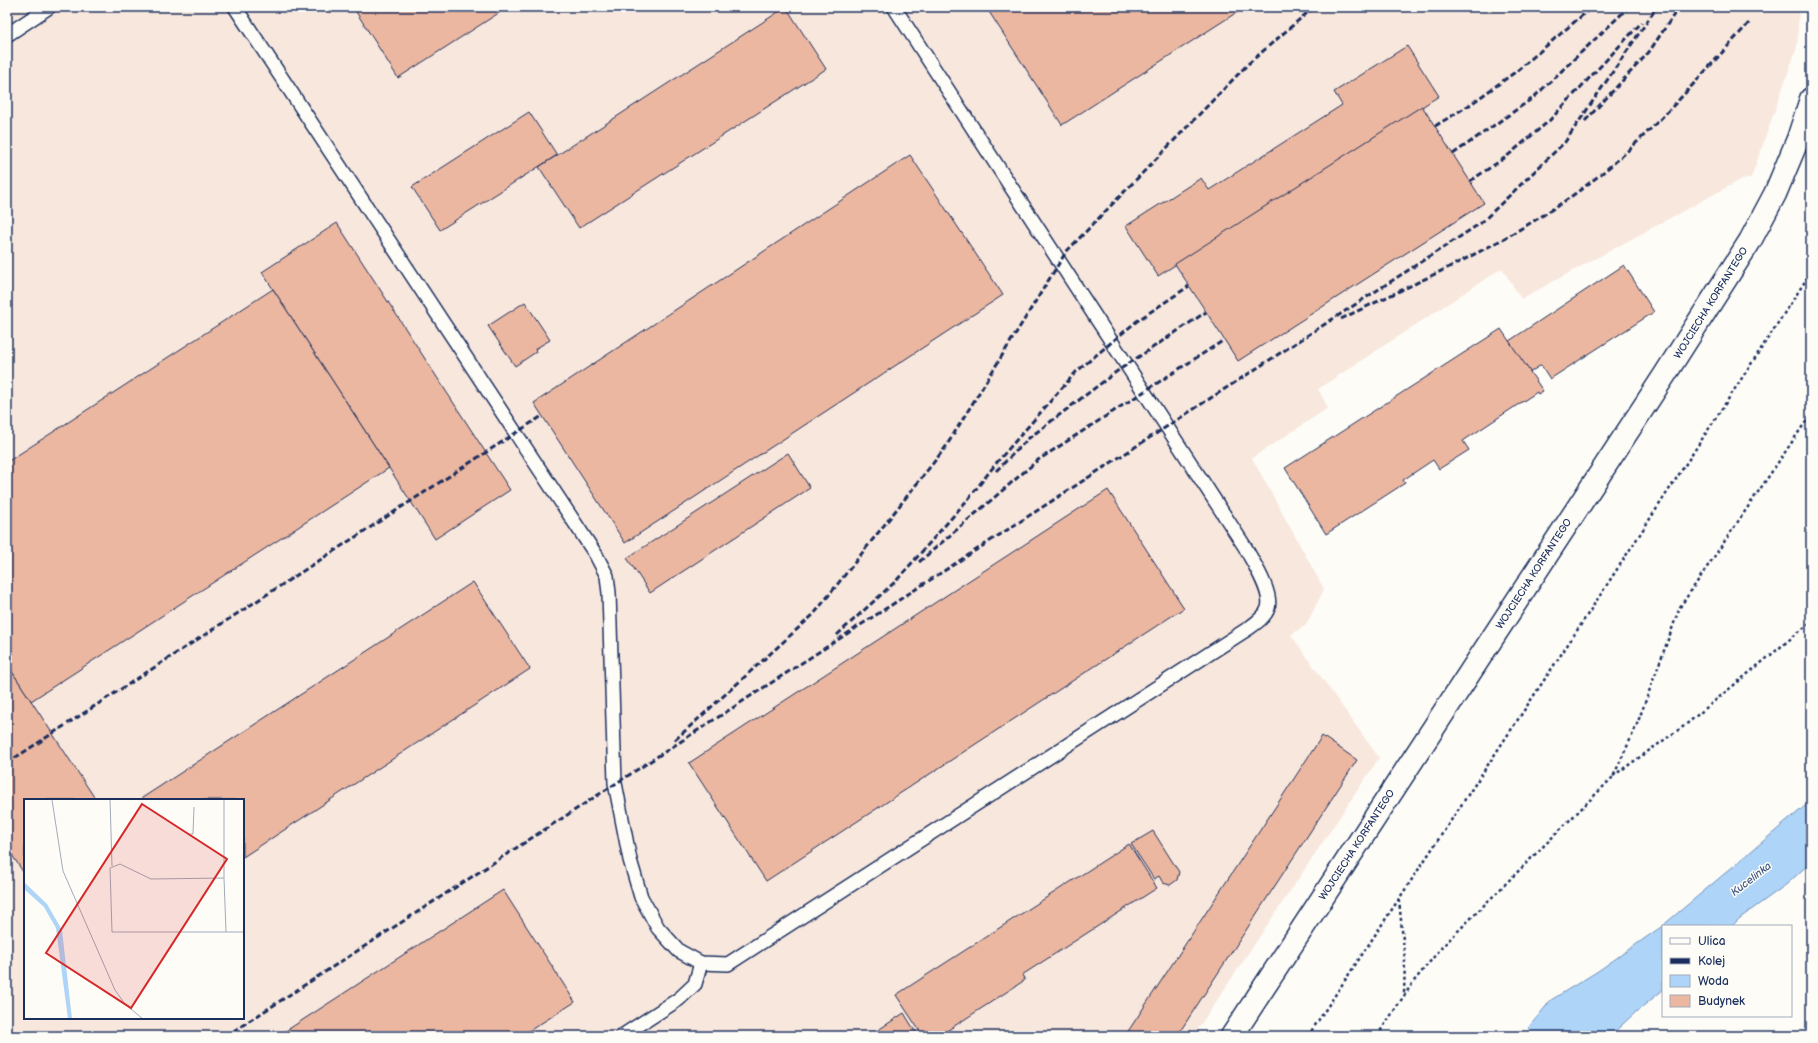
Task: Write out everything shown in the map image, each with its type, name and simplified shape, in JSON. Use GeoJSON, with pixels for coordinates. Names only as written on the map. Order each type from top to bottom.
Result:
{"type":"FeatureCollection","features":[{"type":"Feature","properties":{"kind":"street","name":"WOJCIECHA KORFANTEGO"},"geometry":{"type":"LineString","coordinates":[[1232,1036],[1660,383],[1750,241],[1775,194],[1798,139],[1811,99]]}},
{"type":"Feature","properties":{"kind":"lane"},"geometry":{"type":"LineString","coordinates":[[7,35],[49,7]]}},
{"type":"Feature","properties":{"kind":"lane"},"geometry":{"type":"LineString","coordinates":[[235,7],[592,549],[607,576],[609,593],[615,783],[630,860],[641,897],[658,928],[679,951],[701,963],[728,964],[1249,628],[1260,619],[1268,608],[1268,594],[1245,548],[894,7]]}},
{"type":"Feature","properties":{"kind":"lane"},"geometry":{"type":"LineString","coordinates":[[622,1036],[679,999],[695,984],[701,963]]}},
{"type":"Feature","properties":{"kind":"path"},"geometry":{"type":"LineString","coordinates":[[1308,1036],[1580,626],[1804,283],[1811,269]]}},
{"type":"Feature","properties":{"kind":"path"},"geometry":{"type":"LineString","coordinates":[[1613,777],[1636,727],[1680,607],[1811,414]]}},
{"type":"Feature","properties":{"kind":"path"},"geometry":{"type":"LineString","coordinates":[[1377,1036],[1404,996],[1442,947],[1613,777],[1684,726],[1811,622]]}},
{"type":"Feature","properties":{"kind":"path"},"geometry":{"type":"LineString","coordinates":[[1398,899],[1405,960],[1404,996]]}},
{"type":"Feature","properties":{"kind":"shaded area"},"geometry":{"type":"Polygon","coordinates":[[[7,7],[1799,7],[1797,47],[1751,178],[1742,179],[1521,299],[1502,268],[1318,389],[1328,408],[1252,458],[1324,589],[1306,625],[1291,635],[1379,758],[1193,1036],[7,1036],[7,7]]]}},
{"type":"Feature","properties":{"kind":"water","name":"Kucelinka"},"geometry":{"type":"Polygon","coordinates":[[[1811,801],[1811,862],[1787,884],[1740,918],[1733,925],[1663,925],[1811,801]]]}},
{"type":"Feature","properties":{"kind":"water"},"geometry":{"type":"Polygon","coordinates":[[[1662,926],[1662,991],[1610,1036],[1533,1036],[1529,1027],[1551,1000],[1598,971],[1662,926]]]}},
{"type":"Feature","properties":{"kind":"building"},"geometry":{"type":"Polygon","coordinates":[[[353,7],[508,7],[398,78],[353,7]]]}},
{"type":"Feature","properties":{"kind":"building"},"geometry":{"type":"Polygon","coordinates":[[[786,7],[826,69],[579,228],[539,167],[786,7]]]}},
{"type":"Feature","properties":{"kind":"building"},"geometry":{"type":"Polygon","coordinates":[[[986,7],[1245,7],[1062,125],[986,7]]]}},
{"type":"Feature","properties":{"kind":"building"},"geometry":{"type":"Polygon","coordinates":[[[1407,46],[1439,96],[1158,276],[1126,226],[1201,178],[1209,190],[1342,105],[1334,92],[1407,46]]]}},
{"type":"Feature","properties":{"kind":"building"},"geometry":{"type":"Polygon","coordinates":[[[1422,106],[1484,203],[1238,361],[1175,264],[1422,106]]]}},
{"type":"Feature","properties":{"kind":"building"},"geometry":{"type":"Polygon","coordinates":[[[529,112],[557,155],[440,230],[412,187],[529,112]]]}},
{"type":"Feature","properties":{"kind":"building"},"geometry":{"type":"Polygon","coordinates":[[[910,155],[1003,295],[625,543],[534,403],[910,155]]]}},
{"type":"Feature","properties":{"kind":"building"},"geometry":{"type":"Polygon","coordinates":[[[337,223],[510,490],[435,539],[262,272],[337,223]]]}},
{"type":"Feature","properties":{"kind":"building"},"geometry":{"type":"Polygon","coordinates":[[[1624,265],[1654,312],[1550,379],[1541,365],[1529,373],[1509,341],[1624,265]]]}},
{"type":"Feature","properties":{"kind":"building"},"geometry":{"type":"Polygon","coordinates":[[[273,289],[389,468],[31,701],[7,664],[7,462],[273,289]]]}},
{"type":"Feature","properties":{"kind":"building"},"geometry":{"type":"Polygon","coordinates":[[[525,302],[550,340],[535,349],[536,352],[515,366],[488,326],[525,302]]]}},
{"type":"Feature","properties":{"kind":"building"},"geometry":{"type":"Polygon","coordinates":[[[1501,329],[1543,391],[1538,394],[1537,392],[1463,441],[1469,450],[1439,469],[1433,460],[1403,480],[1405,483],[1326,534],[1285,468],[1501,329]]]}},
{"type":"Feature","properties":{"kind":"building"},"geometry":{"type":"Polygon","coordinates":[[[788,453],[810,488],[650,593],[627,558],[788,453]]]}},
{"type":"Feature","properties":{"kind":"building"},"geometry":{"type":"Polygon","coordinates":[[[1108,490],[1184,608],[766,881],[689,763],[1108,490]]]}},
{"type":"Feature","properties":{"kind":"building"},"geometry":{"type":"Polygon","coordinates":[[[473,582],[530,669],[244,856],[244,799],[141,799],[473,582]]]}},
{"type":"Feature","properties":{"kind":"building"},"geometry":{"type":"Polygon","coordinates":[[[7,664],[95,799],[24,799],[24,873],[7,847],[7,664]]]}},
{"type":"Feature","properties":{"kind":"building"},"geometry":{"type":"Polygon","coordinates":[[[1322,736],[1357,760],[1177,1036],[1125,1036],[1322,736]]]}},
{"type":"Feature","properties":{"kind":"building"},"geometry":{"type":"Polygon","coordinates":[[[1153,831],[1179,872],[1177,880],[1170,885],[1163,883],[1159,876],[1154,879],[1131,844],[1153,831]]]}},
{"type":"Feature","properties":{"kind":"building"},"geometry":{"type":"Polygon","coordinates":[[[1129,844],[1157,888],[1022,975],[1025,980],[939,1036],[923,1036],[896,995],[1129,844]]]}},
{"type":"Feature","properties":{"kind":"building"},"geometry":{"type":"Polygon","coordinates":[[[503,890],[575,1002],[521,1036],[278,1036],[503,890]]]}},
{"type":"Feature","properties":{"kind":"building"},"geometry":{"type":"Polygon","coordinates":[[[904,1013],[918,1036],[869,1036],[904,1013]]]}},
{"type":"Feature","properties":{"kind":"railway"},"geometry":{"type":"LineString","coordinates":[[675,740],[814,614],[945,448],[1066,252],[1248,64],[1314,7]]}},
{"type":"Feature","properties":{"kind":"railway"},"geometry":{"type":"LineString","coordinates":[[1435,126],[1471,104],[1518,70],[1592,7]]}},
{"type":"Feature","properties":{"kind":"railway"},"geometry":{"type":"LineString","coordinates":[[1453,154],[1533,98],[1629,7]]}},
{"type":"Feature","properties":{"kind":"railway"},"geometry":{"type":"LineString","coordinates":[[226,1036],[1481,223],[1565,142],[1657,7]]}},
{"type":"Feature","properties":{"kind":"railway"},"geometry":{"type":"LineString","coordinates":[[1585,121],[1649,52],[1679,7]]}},
{"type":"Feature","properties":{"kind":"railway"},"geometry":{"type":"LineString","coordinates":[[1470,181],[1506,157],[1549,121],[1642,22]]}},
{"type":"Feature","properties":{"kind":"railway"},"geometry":{"type":"LineString","coordinates":[[1341,319],[1502,240],[1533,222],[1592,181],[1613,164],[1654,126],[1749,23]]}},
{"type":"Feature","properties":{"kind":"railway"},"geometry":{"type":"LineString","coordinates":[[837,635],[896,581],[1076,372],[1137,321],[1189,286]]}},
{"type":"Feature","properties":{"kind":"railway"},"geometry":{"type":"LineString","coordinates":[[996,471],[1029,438],[1116,372],[1206,312]]}},
{"type":"Feature","properties":{"kind":"railway"},"geometry":{"type":"LineString","coordinates":[[919,562],[1038,460],[1224,340]]}},
{"type":"Feature","properties":{"kind":"railway"},"geometry":{"type":"LineString","coordinates":[[7,763],[542,416]]}}]}
